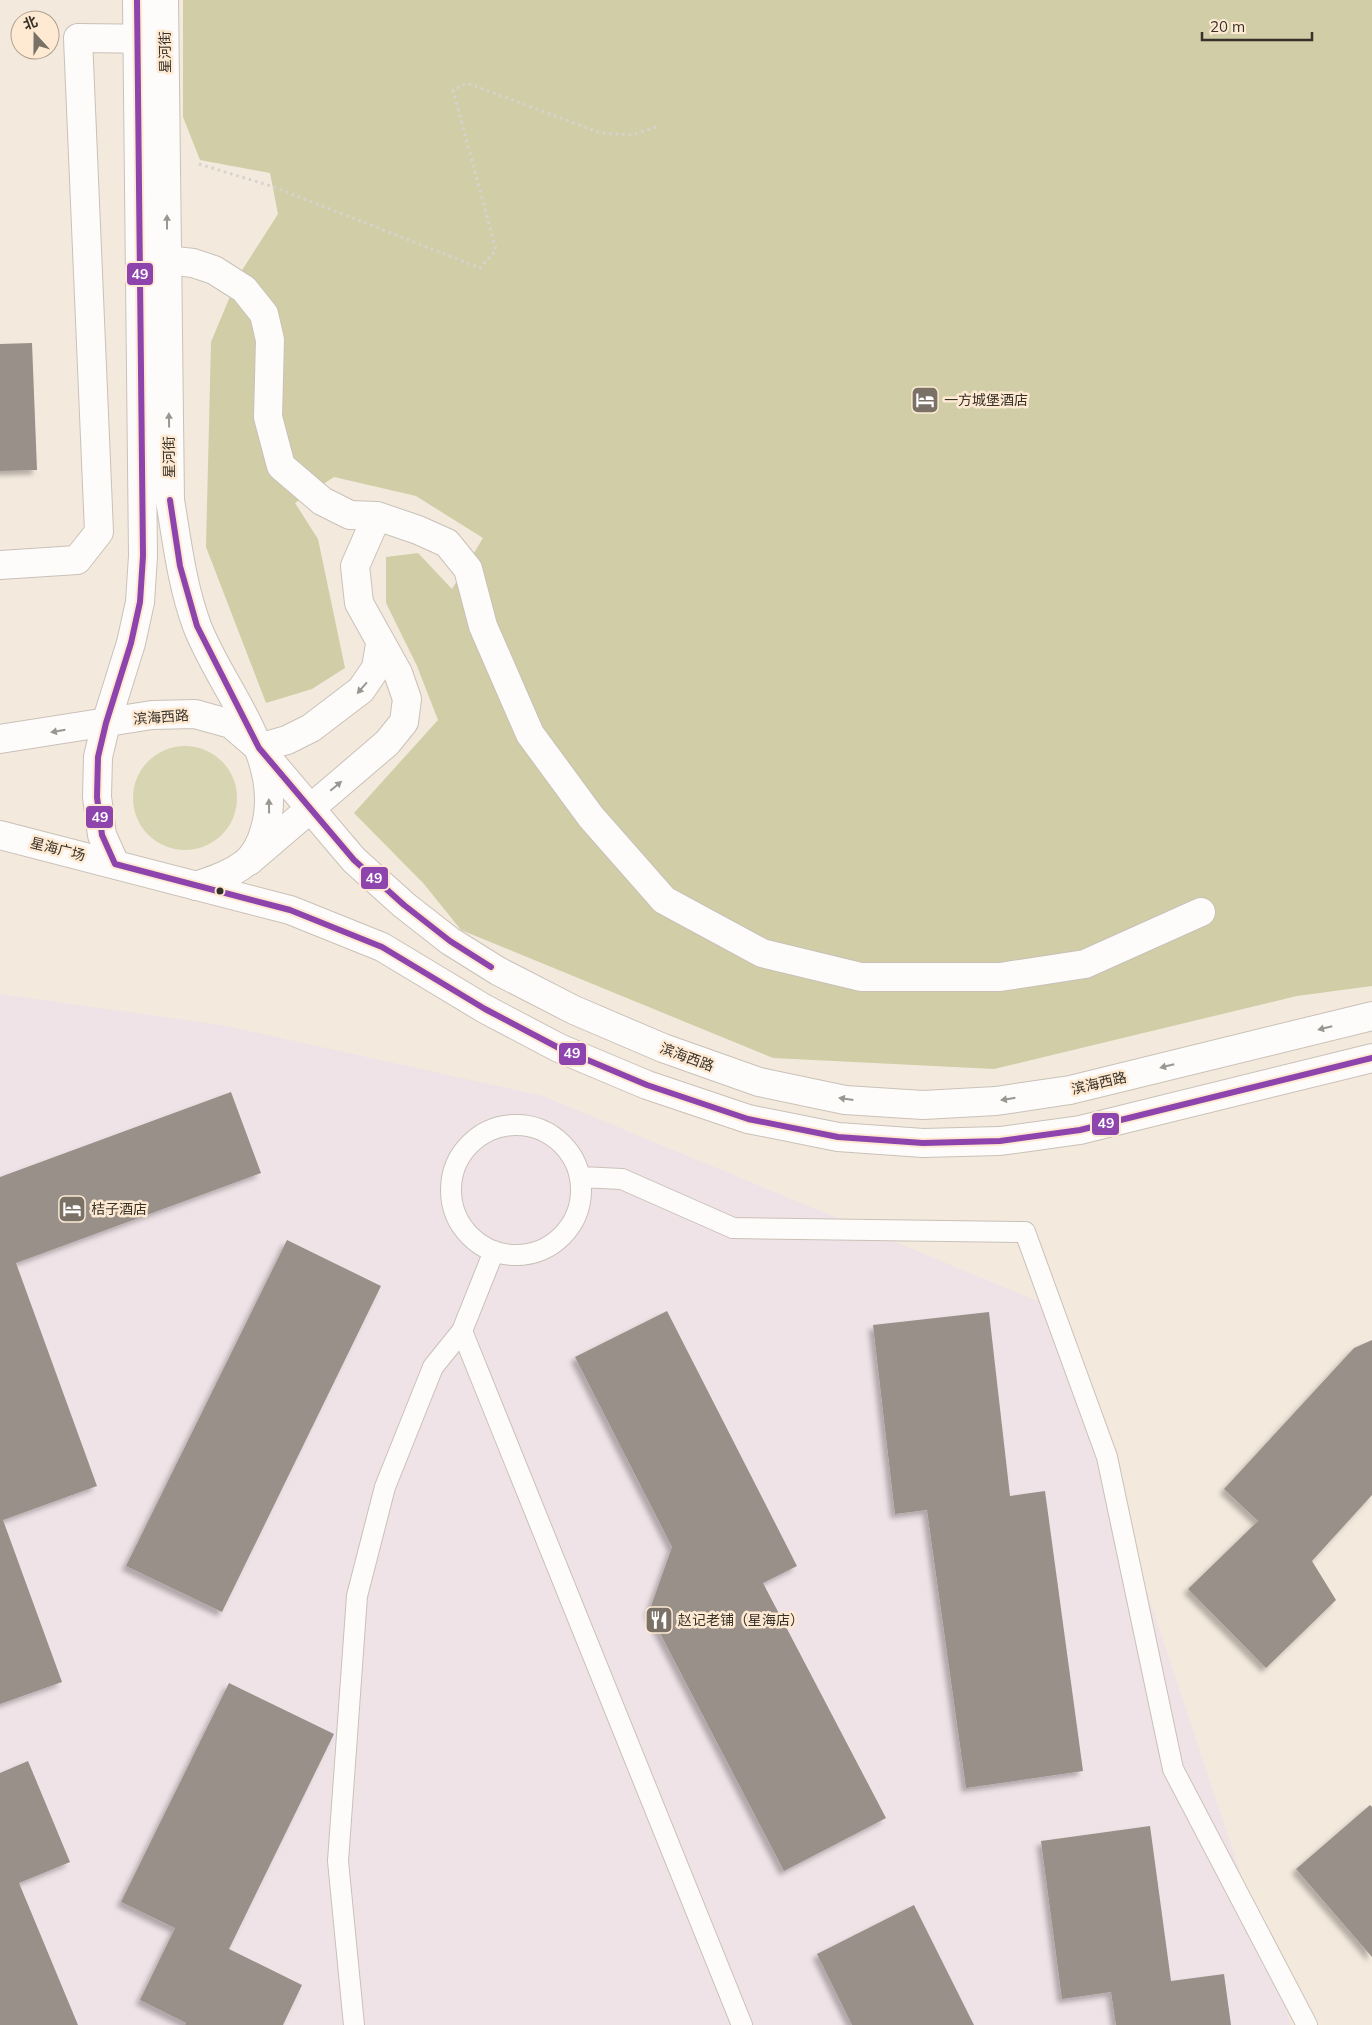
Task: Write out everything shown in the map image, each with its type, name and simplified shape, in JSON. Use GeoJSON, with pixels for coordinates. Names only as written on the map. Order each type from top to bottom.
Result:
{"type":"FeatureCollection","features":[{"type":"Feature","properties":{"kind":"main road","name":"星河街"},"geometry":{"type":"LineString","coordinates":[[115,864],[102,835],[98,798],[98,757],[106,723],[131,643],[140,602],[143,556],[137,0]]}},
{"type":"Feature","properties":{"kind":"main road","name":"星河街"},"geometry":{"type":"LineString","coordinates":[[164,0],[170,500],[180,566],[197,626],[259,748],[269,783],[270,813],[262,841],[246,863],[223,876],[196,886]]}},
{"type":"Feature","properties":{"kind":"main road"},"geometry":{"type":"LineString","coordinates":[[0,565],[77,560],[99,532],[78,38],[164,39]]}},
{"type":"Feature","properties":{"kind":"main road"},"geometry":{"type":"LineString","coordinates":[[140,263],[167,260],[193,262],[214,270],[244,289],[264,314],[270,340],[268,418],[281,466],[322,501],[350,514],[377,516],[418,530],[447,543],[468,569],[482,626],[530,734],[590,817],[664,900],[762,953],[861,978],[1000,977],[1084,964],[1201,912]]}},
{"type":"Feature","properties":{"kind":"main road"},"geometry":{"type":"LineString","coordinates":[[246,863],[387,744],[404,722],[407,699],[398,673],[380,644],[359,603],[355,566],[377,516]]}},
{"type":"Feature","properties":{"kind":"main road"},"geometry":{"type":"LineString","coordinates":[[259,748],[287,740],[311,728],[361,690],[376,668],[380,644]]}},
{"type":"Feature","properties":{"kind":"main road","name":"滨海西路"},"geometry":{"type":"LineString","coordinates":[[106,723],[152,715],[195,714],[231,724],[259,748],[354,860],[404,905],[450,941],[498,971],[574,1010],[663,1048],[759,1082],[845,1100],[923,1105],[996,1101],[1070,1090],[1372,1016]]}},
{"type":"Feature","properties":{"kind":"main road"},"geometry":{"type":"LineString","coordinates":[[0,739],[106,723]]}},
{"type":"Feature","properties":{"kind":"main road","name":"星海广场"},"geometry":{"type":"LineString","coordinates":[[0,835],[115,864]]}},
{"type":"Feature","properties":{"kind":"main road"},"geometry":{"type":"LineString","coordinates":[[115,864],[290,910],[382,947],[485,1008],[551,1043],[647,1084],[748,1119],[838,1137],[923,1143],[1000,1141],[1080,1130],[1372,1058]]}},
{"type":"Feature","properties":{"kind":"lane"},"geometry":{"type":"LineString","coordinates":[[520,1124],[541,1129],[560,1140],[574,1157],[581,1177],[582,1199],[575,1219],[563,1236],[545,1249],[525,1255],[503,1254],[494,1251],[483,1246],[467,1233],[455,1214],[451,1194],[453,1172],[462,1152],[478,1136],[498,1127],[520,1124]]}},
{"type":"Feature","properties":{"kind":"lane"},"geometry":{"type":"LineString","coordinates":[[581,1177],[622,1179],[733,1228],[1025,1232],[1106,1458],[1174,1769],[1307,2025]]}},
{"type":"Feature","properties":{"kind":"lane"},"geometry":{"type":"LineString","coordinates":[[354,2025],[338,1861],[357,1596],[385,1487],[433,1367],[462,1331],[494,1251]]}},
{"type":"Feature","properties":{"kind":"lane"},"geometry":{"type":"LineString","coordinates":[[462,1331],[742,2025]]}},
{"type":"Feature","properties":{"kind":"path"},"geometry":{"type":"LineString","coordinates":[[166,154],[271,186],[480,268],[496,250],[453,90],[467,83],[601,133],[633,135],[658,126]]}},
{"type":"Feature","properties":{"kind":"shaded area"},"geometry":{"type":"Polygon","coordinates":[[[183,0],[1372,0],[1372,986],[1297,996],[994,1069],[773,1058],[461,930],[424,884],[354,813],[438,720],[417,666],[386,603],[386,557],[418,553],[452,589],[483,538],[416,496],[334,477],[295,503],[318,539],[345,668],[312,689],[266,703],[206,547],[211,342],[239,275],[278,214],[270,173],[200,160],[183,117],[183,0]]]}},
{"type":"Feature","properties":{"kind":"shaded area"},"geometry":{"type":"Polygon","coordinates":[[[185,746],[205,750],[214,754],[222,761],[229,769],[233,778],[237,798],[233,818],[229,827],[222,835],[214,842],[205,846],[185,850],[165,846],[156,842],[148,835],[141,827],[137,818],[133,798],[137,778],[141,769],[148,761],[156,754],[165,750],[185,746]]]}},
{"type":"Feature","properties":{"kind":"shaded area"},"geometry":{"type":"Polygon","coordinates":[[[0,994],[222,1025],[543,1096],[1052,1307],[1291,2025],[0,2025],[0,994]]]}},
{"type":"Feature","properties":{"kind":"building"},"geometry":{"type":"Polygon","coordinates":[[[32,343],[37,470],[0,471],[0,344],[32,343]]]}},
{"type":"Feature","properties":{"kind":"building"},"geometry":{"type":"Polygon","coordinates":[[[231,1092],[261,1173],[16,1263],[97,1486],[3,1520],[62,1682],[0,1704],[0,1177],[231,1092]]]}},
{"type":"Feature","properties":{"kind":"building"},"geometry":{"type":"Polygon","coordinates":[[[287,1240],[381,1286],[222,1612],[126,1566],[287,1240]]]}},
{"type":"Feature","properties":{"kind":"building"},"geometry":{"type":"Polygon","coordinates":[[[667,1311],[797,1566],[763,1583],[886,1818],[784,1871],[649,1612],[672,1547],[575,1357],[667,1311]]]}},
{"type":"Feature","properties":{"kind":"building"},"geometry":{"type":"Polygon","coordinates":[[[989,1312],[1010,1496],[1045,1491],[1083,1771],[966,1788],[927,1510],[895,1514],[873,1325],[989,1312]]]}},
{"type":"Feature","properties":{"kind":"building"},"geometry":{"type":"Polygon","coordinates":[[[1372,1340],[1372,1495],[1312,1561],[1336,1600],[1266,1668],[1188,1589],[1258,1521],[1224,1489],[1354,1348],[1372,1340]]]}},
{"type":"Feature","properties":{"kind":"building"},"geometry":{"type":"Polygon","coordinates":[[[229,1683],[334,1734],[229,1949],[302,1985],[283,2025],[185,2025],[186,2023],[140,2000],[175,1928],[121,1902],[229,1683]]]}},
{"type":"Feature","properties":{"kind":"building"},"geometry":{"type":"Polygon","coordinates":[[[28,1761],[70,1862],[19,1883],[78,2025],[0,2025],[0,1773],[28,1761]]]}},
{"type":"Feature","properties":{"kind":"building"},"geometry":{"type":"Polygon","coordinates":[[[1370,1805],[1372,1807],[1372,1957],[1296,1869],[1370,1805]]]}},
{"type":"Feature","properties":{"kind":"building"},"geometry":{"type":"Polygon","coordinates":[[[1150,1826],[1171,1981],[1224,1974],[1231,2025],[1116,2025],[1111,1992],[1062,1999],[1041,1841],[1150,1826]]]}},
{"type":"Feature","properties":{"kind":"building"},"geometry":{"type":"Polygon","coordinates":[[[914,1905],[974,2025],[852,2025],[817,1954],[914,1905]]]}},
{"type":"Feature","properties":{"kind":"transit line","name":"49"},"geometry":{"type":"LineString","coordinates":[[137,0],[143,556],[140,602],[131,643],[106,723],[98,757],[97,797],[102,835],[115,864],[290,910],[382,947],[485,1009],[559,1048],[647,1085],[748,1119],[838,1137],[923,1143],[1000,1141],[1080,1130],[1372,1058]]}},
{"type":"Feature","properties":{"kind":"transit line","name":"49"},"geometry":{"type":"LineString","coordinates":[[170,500],[180,566],[197,626],[259,748],[354,860],[404,905],[450,941],[491,967]]}},
{"type":"Feature","properties":{"kind":"place","name":"一方城堡酒店"},"geometry":{"type":"Point","coordinates":[925,400]}},
{"type":"Feature","properties":{"kind":"place","name":"桔子酒店"},"geometry":{"type":"Point","coordinates":[72,1209]}},
{"type":"Feature","properties":{"kind":"place","name":"赵记老铺（星海店）"},"geometry":{"type":"Point","coordinates":[659,1620]}}]}
